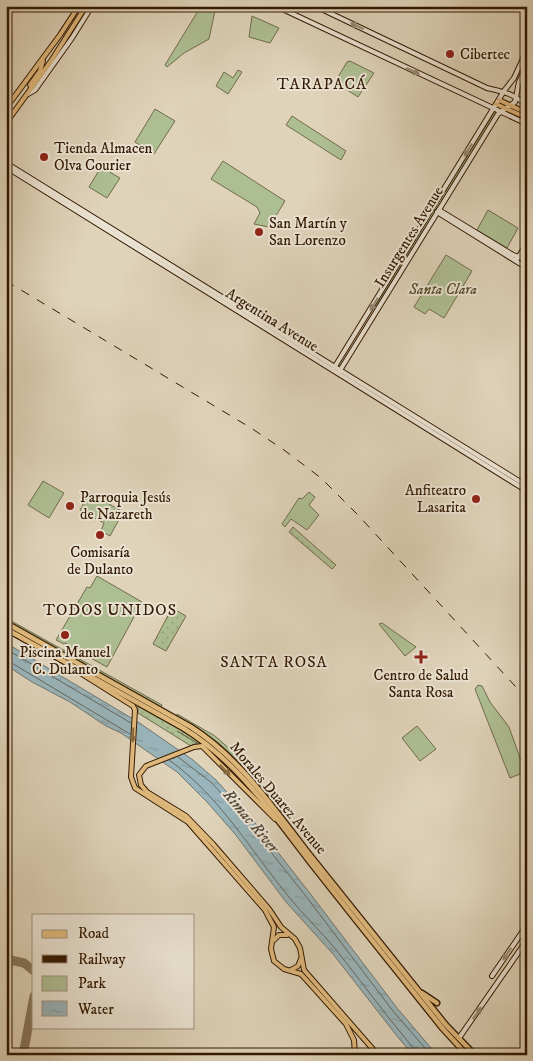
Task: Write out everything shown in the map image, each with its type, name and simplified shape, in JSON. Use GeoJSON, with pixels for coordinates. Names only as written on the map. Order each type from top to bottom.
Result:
{"type":"FeatureCollection","features":[{"type":"Feature","properties":{"kind":"highway","name":"Morales Duarez Avenue"},"geometry":{"type":"LineString","coordinates":[[6,623],[191,727],[228,756],[270,804],[446,1025],[475,1055]]}},
{"type":"Feature","properties":{"kind":"highway","name":"Morales Duarez Avenue"},"geometry":{"type":"LineString","coordinates":[[6,629],[183,728],[210,746],[242,778],[443,1029],[467,1055]]}},
{"type":"Feature","properties":{"kind":"highway"},"geometry":{"type":"LineString","coordinates":[[418,990],[437,1003]]}},
{"type":"Feature","properties":{"kind":"main road"},"geometry":{"type":"LineString","coordinates":[[6,108],[44,59],[79,6]]}},
{"type":"Feature","properties":{"kind":"main road"},"geometry":{"type":"LineString","coordinates":[[28,94],[35,90],[86,6]]}},
{"type":"Feature","properties":{"kind":"main road"},"geometry":{"type":"LineString","coordinates":[[6,124],[80,26],[92,6]]}},
{"type":"Feature","properties":{"kind":"main road"},"geometry":{"type":"LineString","coordinates":[[276,6],[527,124]]}},
{"type":"Feature","properties":{"kind":"main road"},"geometry":{"type":"LineString","coordinates":[[315,6],[487,88],[504,91],[517,97],[527,106]]}},
{"type":"Feature","properties":{"kind":"main road"},"geometry":{"type":"LineString","coordinates":[[80,18],[80,26]]}},
{"type":"Feature","properties":{"kind":"main road"},"geometry":{"type":"LineString","coordinates":[[63,31],[68,30],[69,35]]}},
{"type":"Feature","properties":{"kind":"main road"},"geometry":{"type":"LineString","coordinates":[[51,48],[55,48],[57,52]]}},
{"type":"Feature","properties":{"kind":"main road","name":"Insurgentes Avenue"},"geometry":{"type":"LineString","coordinates":[[334,368],[504,91],[514,78],[527,50]]}},
{"type":"Feature","properties":{"kind":"main road"},"geometry":{"type":"LineString","coordinates":[[32,88],[30,86],[40,71],[44,59]]}},
{"type":"Feature","properties":{"kind":"main road"},"geometry":{"type":"LineString","coordinates":[[511,105],[517,97],[521,78],[527,65]]}},
{"type":"Feature","properties":{"kind":"main road"},"geometry":{"type":"LineString","coordinates":[[495,89],[510,83]]}},
{"type":"Feature","properties":{"kind":"main road"},"geometry":{"type":"LineString","coordinates":[[518,89],[522,100]]}},
{"type":"Feature","properties":{"kind":"main road"},"geometry":{"type":"LineString","coordinates":[[498,102],[527,112]]}},
{"type":"Feature","properties":{"kind":"main road"},"geometry":{"type":"LineString","coordinates":[[498,102],[505,108],[527,118]]}},
{"type":"Feature","properties":{"kind":"main road","name":"Insurgentes Avenue"},"geometry":{"type":"LineString","coordinates":[[339,372],[487,132],[500,112],[511,105]]}},
{"type":"Feature","properties":{"kind":"main road"},"geometry":{"type":"LineString","coordinates":[[481,129],[487,132]]}},
{"type":"Feature","properties":{"kind":"main road","name":"Argentina Avenue"},"geometry":{"type":"LineString","coordinates":[[6,163],[527,491]]}},
{"type":"Feature","properties":{"kind":"main road","name":"Argentina Avenue"},"geometry":{"type":"LineString","coordinates":[[6,167],[334,368]]}},
{"type":"Feature","properties":{"kind":"main road"},"geometry":{"type":"LineString","coordinates":[[438,211],[517,259],[525,267],[527,260],[517,259]]}},
{"type":"Feature","properties":{"kind":"main road"},"geometry":{"type":"LineString","coordinates":[[517,259],[527,244]]}},
{"type":"Feature","properties":{"kind":"main road","name":"Argentina Avenue"},"geometry":{"type":"LineString","coordinates":[[339,372],[527,486]]}},
{"type":"Feature","properties":{"kind":"main road"},"geometry":{"type":"LineString","coordinates":[[67,662],[78,672],[132,704],[135,712],[131,777],[135,788],[143,795],[179,815],[192,826],[265,910],[274,927],[271,948],[274,961],[281,967],[301,974],[346,1024],[354,1040],[356,1055]]}},
{"type":"Feature","properties":{"kind":"main road"},"geometry":{"type":"LineString","coordinates":[[280,824],[204,747],[198,746],[187,750],[146,766],[141,771],[139,778],[143,789],[177,808],[194,823],[269,909],[281,928],[298,944],[307,974],[378,1055]]}},
{"type":"Feature","properties":{"kind":"main road"},"geometry":{"type":"LineString","coordinates":[[492,976],[527,925]]}},
{"type":"Feature","properties":{"kind":"main road"},"geometry":{"type":"LineString","coordinates":[[272,942],[279,935],[290,935]]}},
{"type":"Feature","properties":{"kind":"main road"},"geometry":{"type":"LineString","coordinates":[[459,1038],[527,940]]}},
{"type":"Feature","properties":{"kind":"main road"},"geometry":{"type":"LineString","coordinates":[[291,970],[298,966],[301,959]]}},
{"type":"Feature","properties":{"kind":"green space"},"geometry":{"type":"Polygon","coordinates":[[[201,6],[216,6],[209,39],[184,53],[167,67],[165,65],[201,6]]]}},
{"type":"Feature","properties":{"kind":"green space"},"geometry":{"type":"Polygon","coordinates":[[[252,16],[279,28],[270,43],[249,37],[252,16]]]}},
{"type":"Feature","properties":{"kind":"green space"},"geometry":{"type":"Polygon","coordinates":[[[350,61],[374,73],[358,97],[335,82],[347,62],[350,61]]]}},
{"type":"Feature","properties":{"kind":"green space"},"geometry":{"type":"Polygon","coordinates":[[[238,70],[242,72],[228,94],[216,86],[224,72],[233,78],[238,70]]]}},
{"type":"Feature","properties":{"kind":"green space"},"geometry":{"type":"Polygon","coordinates":[[[155,109],[175,121],[154,154],[135,142],[155,109]]]}},
{"type":"Feature","properties":{"kind":"green space"},"geometry":{"type":"Polygon","coordinates":[[[495,111],[497,112],[376,307],[374,306],[495,111]]]}},
{"type":"Feature","properties":{"kind":"green space"},"geometry":{"type":"Polygon","coordinates":[[[292,116],[346,151],[341,160],[286,125],[292,116]]]}},
{"type":"Feature","properties":{"kind":"green space"},"geometry":{"type":"Polygon","coordinates":[[[223,161],[285,201],[269,227],[254,224],[260,213],[257,207],[211,179],[223,161]]]}},
{"type":"Feature","properties":{"kind":"green space"},"geometry":{"type":"Polygon","coordinates":[[[101,167],[120,178],[107,198],[89,187],[101,167]]]}},
{"type":"Feature","properties":{"kind":"green space"},"geometry":{"type":"Polygon","coordinates":[[[488,210],[518,228],[507,248],[477,230],[488,210]]]}},
{"type":"Feature","properties":{"kind":"green space","name":"Santa Clara"},"geometry":{"type":"Polygon","coordinates":[[[446,255],[472,271],[444,318],[429,309],[425,314],[414,307],[446,255]]]}},
{"type":"Feature","properties":{"kind":"green space"},"geometry":{"type":"Polygon","coordinates":[[[43,481],[64,493],[49,518],[28,505],[43,481]]]}},
{"type":"Feature","properties":{"kind":"green space"},"geometry":{"type":"Polygon","coordinates":[[[309,492],[315,497],[309,505],[319,515],[307,530],[291,519],[285,527],[282,524],[299,498],[302,499],[309,492]]]}},
{"type":"Feature","properties":{"kind":"green space"},"geometry":{"type":"Polygon","coordinates":[[[90,493],[123,512],[110,536],[101,531],[104,523],[80,510],[90,493]]]}},
{"type":"Feature","properties":{"kind":"green space"},"geometry":{"type":"Polygon","coordinates":[[[293,527],[336,565],[332,569],[289,532],[293,527]]]}},
{"type":"Feature","properties":{"kind":"green space"},"geometry":{"type":"Polygon","coordinates":[[[97,576],[142,602],[107,667],[66,643],[64,644],[56,640],[87,587],[90,588],[97,576]]]}},
{"type":"Feature","properties":{"kind":"green space"},"geometry":{"type":"Polygon","coordinates":[[[172,608],[186,616],[166,651],[153,644],[172,608]]]}},
{"type":"Feature","properties":{"kind":"green space"},"geometry":{"type":"Polygon","coordinates":[[[6,618],[162,705],[161,707],[6,621],[6,618]]]}},
{"type":"Feature","properties":{"kind":"green space"},"geometry":{"type":"Polygon","coordinates":[[[382,623],[416,647],[405,656],[379,624],[382,623]]]}},
{"type":"Feature","properties":{"kind":"green space"},"geometry":{"type":"Polygon","coordinates":[[[478,685],[482,686],[490,702],[509,727],[525,772],[510,778],[475,689],[478,685]]]}},
{"type":"Feature","properties":{"kind":"green space"},"geometry":{"type":"Polygon","coordinates":[[[138,704],[203,743],[191,746],[138,713],[138,704]]]}},
{"type":"Feature","properties":{"kind":"green space"},"geometry":{"type":"Polygon","coordinates":[[[177,714],[215,736],[232,751],[282,812],[280,813],[230,753],[177,716],[177,714]]]}},
{"type":"Feature","properties":{"kind":"green space"},"geometry":{"type":"Polygon","coordinates":[[[417,726],[436,749],[420,761],[402,738],[417,726]]]}},
{"type":"Feature","properties":{"kind":"water","name":"Rimac River"},"geometry":{"type":"Polygon","coordinates":[[[6,643],[138,722],[193,760],[216,780],[255,823],[397,1008],[437,1055],[413,1055],[333,954],[286,902],[235,834],[177,772],[121,733],[106,726],[70,702],[32,682],[6,665],[6,643]]]}},
{"type":"Feature","properties":{"kind":"taxiway"},"geometry":{"type":"LineString","coordinates":[[6,959],[24,963],[32,969]]}},
{"type":"Feature","properties":{"kind":"taxiway"},"geometry":{"type":"LineString","coordinates":[[23,1055],[32,1007]]}},
{"type":"Feature","properties":{"kind":"railway"},"geometry":{"type":"LineString","coordinates":[[6,281],[251,428],[321,478],[358,515],[527,699]]}},
{"type":"Feature","properties":{"kind":"place","name":"Cibertec"},"geometry":{"type":"Point","coordinates":[450,54]}},
{"type":"Feature","properties":{"kind":"place","name":"Tienda Almacen Olva Courier"},"geometry":{"type":"Point","coordinates":[44,157]}},
{"type":"Feature","properties":{"kind":"place","name":"San Martín y San Lorenzo"},"geometry":{"type":"Point","coordinates":[259,232]}},
{"type":"Feature","properties":{"kind":"place","name":"Anfiteatro Lasarita"},"geometry":{"type":"Point","coordinates":[476,499]}},
{"type":"Feature","properties":{"kind":"place","name":"Parroquia Jesús de Nazareth"},"geometry":{"type":"Point","coordinates":[70,506]}},
{"type":"Feature","properties":{"kind":"place","name":"Comisaría de Dulanto"},"geometry":{"type":"Point","coordinates":[100,535]}},
{"type":"Feature","properties":{"kind":"place","name":"Piscina Manuel C. Dulanto"},"geometry":{"type":"Point","coordinates":[65,635]}},
{"type":"Feature","properties":{"kind":"place","name":"Centro de Salud Santa Rosa"},"geometry":{"type":"Point","coordinates":[421,657]}},
{"type":"Feature","properties":{"kind":"district","name":"TARAPACÁ"},"geometry":{"type":"Point","coordinates":[322,84]}},
{"type":"Feature","properties":{"kind":"district","name":"TODOS UNIDOS"},"geometry":{"type":"Point","coordinates":[110,610]}},
{"type":"Feature","properties":{"kind":"district","name":"SANTA ROSA"},"geometry":{"type":"Point","coordinates":[274,662]}}]}
